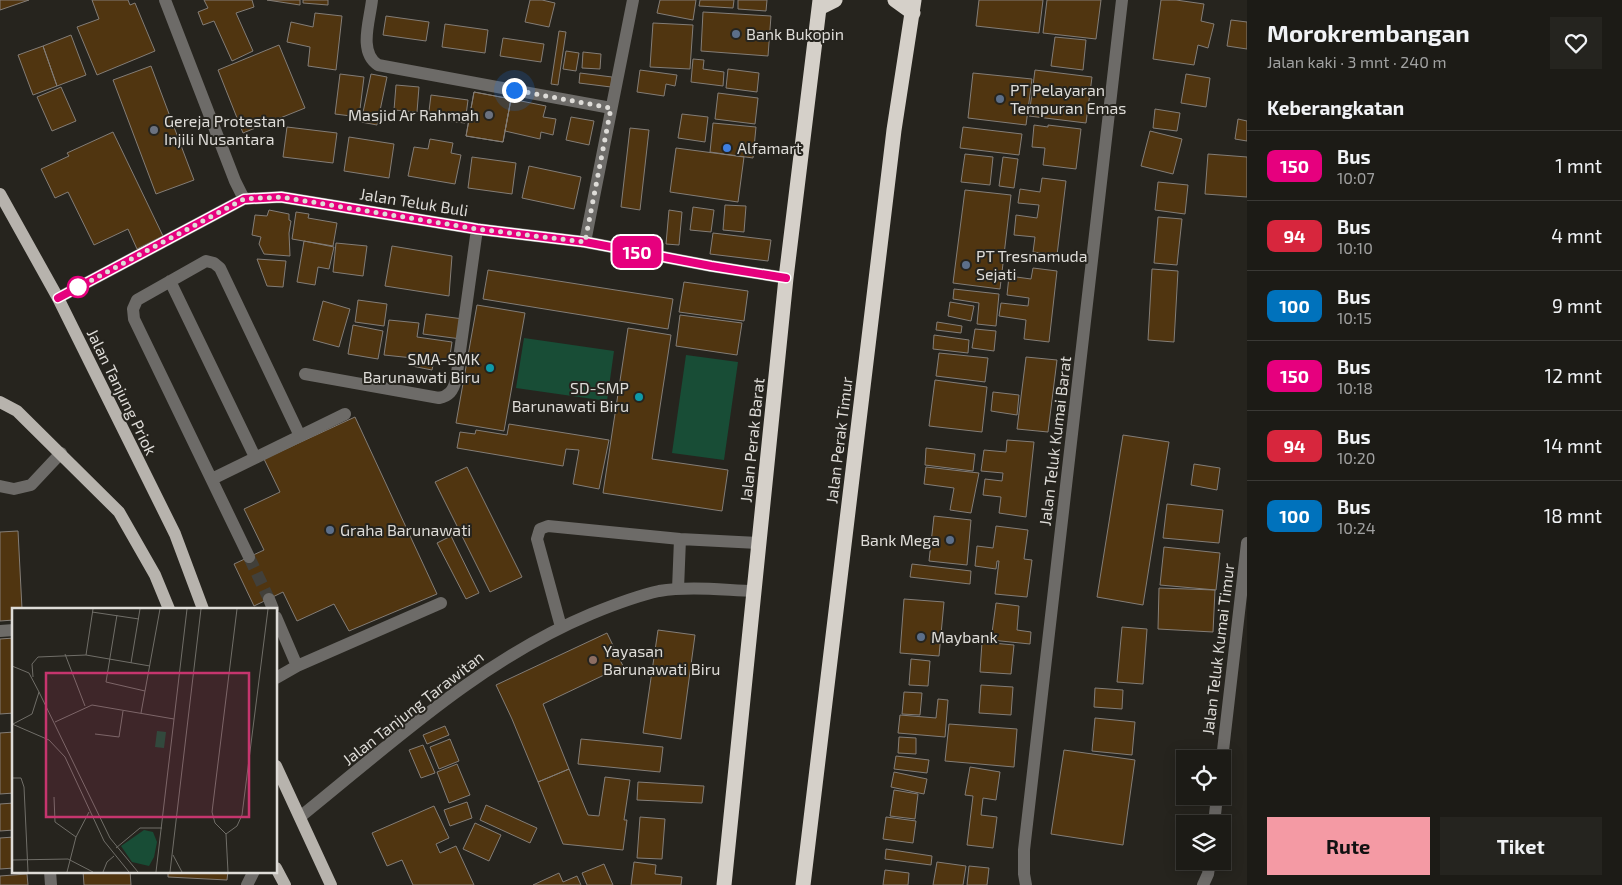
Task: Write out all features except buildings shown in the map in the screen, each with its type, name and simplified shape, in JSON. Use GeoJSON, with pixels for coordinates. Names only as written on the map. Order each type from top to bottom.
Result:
{"type":"FeatureCollection","features":[{"type":"Feature","properties":{"kind":"highway"},"geometry":{"type":"LineString","coordinates":[[819,4],[835,0]]}},
{"type":"Feature","properties":{"kind":"highway"},"geometry":{"type":"LineString","coordinates":[[895,0],[913,6]]}},
{"type":"Feature","properties":{"kind":"highway","name":"Jalan Perak Barat"},"geometry":{"type":"LineString","coordinates":[[724,885],[786,278],[819,4]]}},
{"type":"Feature","properties":{"kind":"highway","name":"Jalan Perak Timur"},"geometry":{"type":"LineString","coordinates":[[803,885],[893,140],[913,6]]}},
{"type":"Feature","properties":{"kind":"main road","name":"Jalan Tanjung Priok"},"geometry":{"type":"LineString","coordinates":[[0,194],[58,298],[175,534],[203,608]]}},
{"type":"Feature","properties":{"kind":"main road"},"geometry":{"type":"LineString","coordinates":[[0,402],[17,412],[119,512],[155,576],[170,608]]}},
{"type":"Feature","properties":{"kind":"main road"},"geometry":{"type":"LineString","coordinates":[[278,770],[331,885]]}},
{"type":"Feature","properties":{"kind":"main road"},"geometry":{"type":"LineString","coordinates":[[278,871],[286,885]]}},
{"type":"Feature","properties":{"kind":"street"},"geometry":{"type":"LineString","coordinates":[[165,0],[235,182],[244,199]]}},
{"type":"Feature","properties":{"kind":"street"},"geometry":{"type":"LineString","coordinates":[[372,0],[367,47],[371,58],[378,65],[611,108]]}},
{"type":"Feature","properties":{"kind":"street"},"geometry":{"type":"LineString","coordinates":[[585,242],[633,0]]}},
{"type":"Feature","properties":{"kind":"street","name":"Jalan Teluk Kumai Barat"},"geometry":{"type":"LineString","coordinates":[[1026,885],[1024,850],[1122,0]]}},
{"type":"Feature","properties":{"kind":"street","name":"Jalan Teluk Buli"},"geometry":{"type":"LineString","coordinates":[[58,298],[244,199],[281,197],[477,229],[585,242],[786,278]]}},
{"type":"Feature","properties":{"kind":"street"},"geometry":{"type":"LineString","coordinates":[[305,374],[439,398],[449,394],[456,380],[477,229]]}},
{"type":"Feature","properties":{"kind":"street"},"geometry":{"type":"LineString","coordinates":[[249,557],[134,319],[133,310],[137,300],[206,261],[214,263],[220,268],[300,436]]}},
{"type":"Feature","properties":{"kind":"street"},"geometry":{"type":"LineString","coordinates":[[170,281],[255,457]]}},
{"type":"Feature","properties":{"kind":"street"},"geometry":{"type":"LineString","coordinates":[[212,479],[345,414]]}},
{"type":"Feature","properties":{"kind":"street"},"geometry":{"type":"LineString","coordinates":[[0,486],[14,489],[31,485],[60,453]]}},
{"type":"Feature","properties":{"kind":"street"},"geometry":{"type":"LineString","coordinates":[[561,627],[536,539],[540,529],[548,526],[680,539],[758,543]]}},
{"type":"Feature","properties":{"kind":"street"},"geometry":{"type":"LineString","coordinates":[[678,589],[680,539]]}},
{"type":"Feature","properties":{"kind":"street","name":"Jalan Teluk Kumai Timur"},"geometry":{"type":"LineString","coordinates":[[1223,750],[1247,543]]}},
{"type":"Feature","properties":{"kind":"street","name":"Jalan Tanjung Tarawitan"},"geometry":{"type":"LineString","coordinates":[[300,817],[467,683],[506,658],[561,627],[630,599],[658,592],[678,589],[754,591]]}},
{"type":"Feature","properties":{"kind":"street"},"geometry":{"type":"LineString","coordinates":[[278,677],[297,666],[441,603]]}},
{"type":"Feature","properties":{"kind":"street"},"geometry":{"type":"LineString","coordinates":[[278,622],[297,666]]}},
{"type":"Feature","properties":{"kind":"street"},"geometry":{"type":"LineString","coordinates":[[1204,885],[1209,870]]}},
{"type":"Feature","properties":{"kind":"street"},"geometry":{"type":"LineString","coordinates":[[50,872],[51,885]]}},
{"type":"Feature","properties":{"kind":"street"},"geometry":{"type":"LineString","coordinates":[[247,885],[254,872]]}},
{"type":"Feature","properties":{"kind":"green space"},"geometry":{"type":"Polygon","coordinates":[[[524,338],[614,351],[607,401],[516,388],[524,338]]]}},
{"type":"Feature","properties":{"kind":"green space"},"geometry":{"type":"Polygon","coordinates":[[[686,355],[738,362],[724,460],[672,453],[686,355]]]}},
{"type":"Feature","properties":{"kind":"tunnel"},"geometry":{"type":"LineString","coordinates":[[249,557],[269,599]]}},
{"type":"Feature","properties":{"kind":"bus line","name":"150"},"geometry":{"type":"LineString","coordinates":[[58,298],[244,199],[281,197],[477,229],[585,242],[786,278]]}},
{"type":"Feature","properties":{"kind":"place","name":"Bank Bukopin"},"geometry":{"type":"Point","coordinates":[736,34]}},
{"type":"Feature","properties":{"kind":"place","name":"PT Pelayaran Tempuran Emas"},"geometry":{"type":"Point","coordinates":[1000,99]}},
{"type":"Feature","properties":{"kind":"place","name":"Masjid Ar Rahmah"},"geometry":{"type":"Point","coordinates":[489,115]}},
{"type":"Feature","properties":{"kind":"place","name":"Gereja Protestan Injili Nusantara"},"geometry":{"type":"Point","coordinates":[154,130]}},
{"type":"Feature","properties":{"kind":"place","name":"Alfamart"},"geometry":{"type":"Point","coordinates":[727,148]}},
{"type":"Feature","properties":{"kind":"place","name":"PT Tresnamuda Sejati"},"geometry":{"type":"Point","coordinates":[966,265]}},
{"type":"Feature","properties":{"kind":"place","name":"SMA-SMK Barunawati Biru"},"geometry":{"type":"Point","coordinates":[490,368]}},
{"type":"Feature","properties":{"kind":"place","name":"SD-SMP Barunawati Biru"},"geometry":{"type":"Point","coordinates":[639,397]}},
{"type":"Feature","properties":{"kind":"place","name":"Graha Barunawati"},"geometry":{"type":"Point","coordinates":[330,530]}},
{"type":"Feature","properties":{"kind":"place","name":"Bank Mega"},"geometry":{"type":"Point","coordinates":[950,540]}},
{"type":"Feature","properties":{"kind":"place","name":"Maybank"},"geometry":{"type":"Point","coordinates":[921,637]}},
{"type":"Feature","properties":{"kind":"place","name":"Yayasan Barunawati Biru"},"geometry":{"type":"Point","coordinates":[593,660]}},
{"type":"Feature","properties":{"kind":"route"},"geometry":{"type":"LineString","coordinates":[[78,287],[244,199],[281,197],[477,229],[585,242],[611,108],[514,90]]}}]}
